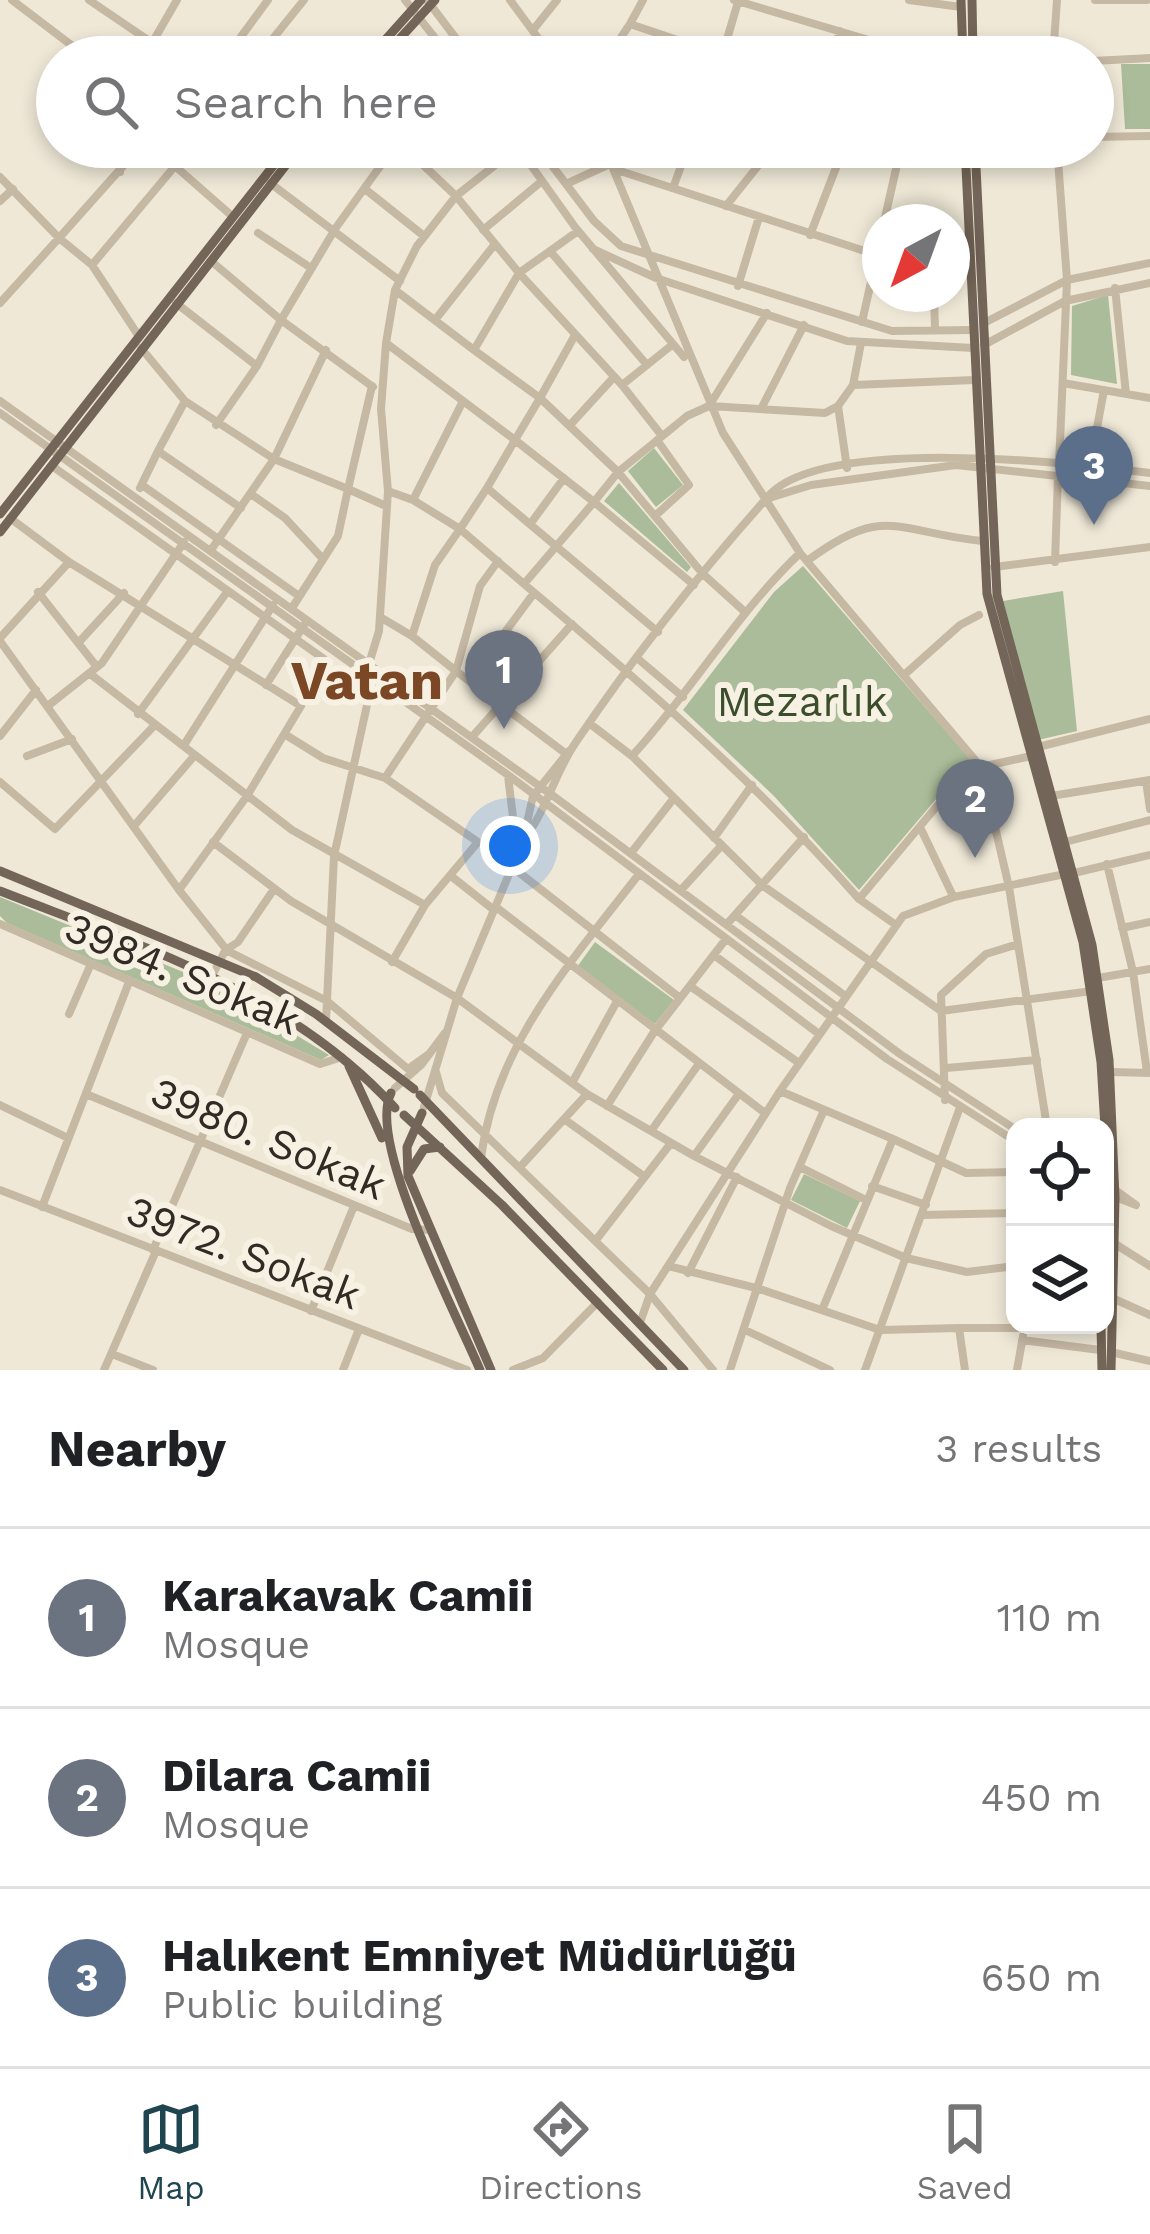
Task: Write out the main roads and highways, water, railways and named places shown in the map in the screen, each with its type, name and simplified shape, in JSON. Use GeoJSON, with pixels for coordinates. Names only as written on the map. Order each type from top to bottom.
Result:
{"type":"FeatureCollection","features":[{"type":"Feature","properties":{"kind":"main road"},"geometry":{"type":"LineString","coordinates":[[969,36],[972,0]]}},
{"type":"Feature","properties":{"kind":"main road"},"geometry":{"type":"LineString","coordinates":[[388,36],[412,9],[429,1]]}},
{"type":"Feature","properties":{"kind":"main road"},"geometry":{"type":"LineString","coordinates":[[961,4],[966,36]]}},
{"type":"Feature","properties":{"kind":"main road"},"geometry":{"type":"LineString","coordinates":[[395,36],[412,9]]}},
{"type":"Feature","properties":{"kind":"main road"},"geometry":{"type":"LineString","coordinates":[[5,516],[210,260],[274,168]]}},
{"type":"Feature","properties":{"kind":"main road"},"geometry":{"type":"LineString","coordinates":[[0,532],[5,516],[138,335],[232,216],[278,168]]}},
{"type":"Feature","properties":{"kind":"main road"},"geometry":{"type":"LineString","coordinates":[[966,168],[978,327]]}},
{"type":"Feature","properties":{"kind":"main road"},"geometry":{"type":"LineString","coordinates":[[976,168],[982,541],[992,618],[1030,736]]}},
{"type":"Feature","properties":{"kind":"main road"},"geometry":{"type":"LineString","coordinates":[[979,346],[974,380],[994,566],[1030,736],[1070,874],[1095,985],[1111,1072],[1110,1118]]}},
{"type":"Feature","properties":{"kind":"main road"},"geometry":{"type":"LineString","coordinates":[[1048,797],[1065,842],[1070,874]]}},
{"type":"Feature","properties":{"kind":"main road"},"geometry":{"type":"LineString","coordinates":[[0,871],[224,954],[326,1021],[663,1370]]}},
{"type":"Feature","properties":{"kind":"main road"},"geometry":{"type":"LineString","coordinates":[[0,890],[212,976],[270,1006],[344,1056],[482,1158],[684,1370]]}},
{"type":"Feature","properties":{"kind":"main road"},"geometry":{"type":"LineString","coordinates":[[1095,985],[1104,1118]]}},
{"type":"Feature","properties":{"kind":"main road"},"geometry":{"type":"LineString","coordinates":[[344,1056],[491,1370]]}},
{"type":"Feature","properties":{"kind":"main road"},"geometry":{"type":"LineString","coordinates":[[391,1157],[383,1118],[408,1101]]}},
{"type":"Feature","properties":{"kind":"main road"},"geometry":{"type":"LineString","coordinates":[[408,1101],[408,1176],[481,1370]]}},
{"type":"Feature","properties":{"kind":"main road"},"geometry":{"type":"LineString","coordinates":[[408,1176],[421,1152],[443,1147]]}},
{"type":"Feature","properties":{"kind":"main road"},"geometry":{"type":"LineString","coordinates":[[1102,1370],[1111,1298],[1111,1226]]}},
{"type":"Feature","properties":{"kind":"main road"},"geometry":{"type":"LineString","coordinates":[[1102,1334],[1111,1370]]}},
{"type":"Feature","properties":{"kind":"place","name":"Halıkent Emniyet Müdürlüğü"},"geometry":{"type":"Point","coordinates":[1094,525]}},
{"type":"Feature","properties":{"kind":"place","name":"Karakavak Camii"},"geometry":{"type":"Point","coordinates":[504,729]}},
{"type":"Feature","properties":{"kind":"place","name":"Dilara Camii"},"geometry":{"type":"Point","coordinates":[975,858]}},
{"type":"Feature","properties":{"kind":"district","name":"Vatan"},"geometry":{"type":"Point","coordinates":[367,680]}},
{"type":"Feature","properties":{"kind":"park label","name":"Mezarlık"},"geometry":{"type":"Point","coordinates":[802,701]}}]}
